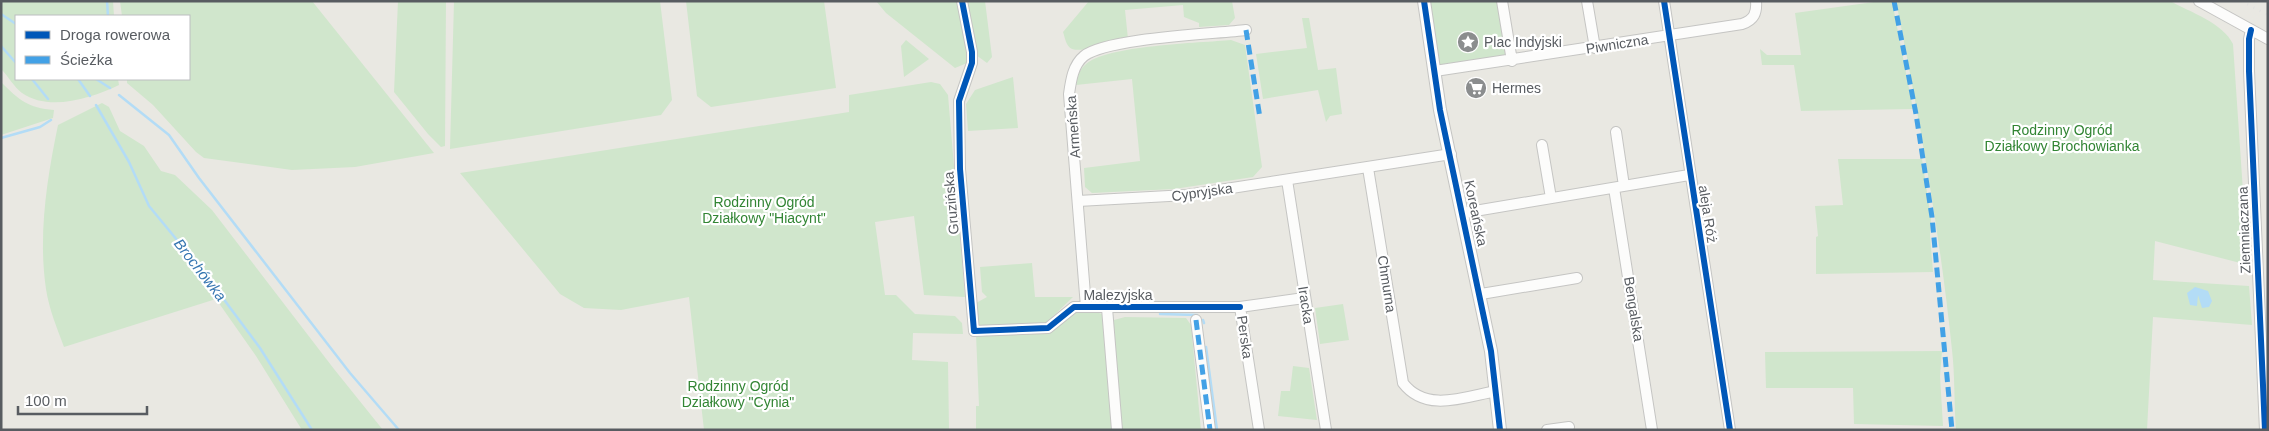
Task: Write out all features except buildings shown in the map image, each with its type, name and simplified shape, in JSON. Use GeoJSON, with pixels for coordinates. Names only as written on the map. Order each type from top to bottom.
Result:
{"type":"FeatureCollection","features":[{"type":"Feature","properties":{"kind":"street","name":"Gruzińska"},"geometry":{"type":"LineString","coordinates":[[962,1],[972,52],[968,74],[959,101],[960,169],[974,331]]}},
{"type":"Feature","properties":{"kind":"street","name":"Koreańska"},"geometry":{"type":"LineString","coordinates":[[1424,1],[1440,110],[1481,294],[1500,430]]}},
{"type":"Feature","properties":{"kind":"street"},"geometry":{"type":"LineString","coordinates":[[1502,1],[1512,61]]}},
{"type":"Feature","properties":{"kind":"street"},"geometry":{"type":"LineString","coordinates":[[1587,1],[1595,48]]}},
{"type":"Feature","properties":{"kind":"street","name":"aleja Róż"},"geometry":{"type":"LineString","coordinates":[[1664,1],[1689,175],[1730,430]]}},
{"type":"Feature","properties":{"kind":"street"},"geometry":{"type":"LineString","coordinates":[[2199,1],[2268,38]]}},
{"type":"Feature","properties":{"kind":"street","name":"Piwniczna"},"geometry":{"type":"LineString","coordinates":[[1434,71],[1512,61],[1742,24],[1750,21],[1754,16],[1756,3]]}},
{"type":"Feature","properties":{"kind":"street","name":"Armeńska"},"geometry":{"type":"LineString","coordinates":[[1086,307],[1069,94],[1075,68],[1085,56],[1127,42],[1246,30]]}},
{"type":"Feature","properties":{"kind":"street","name":"Ziemniaczana"},"geometry":{"type":"LineString","coordinates":[[2252,30],[2249,39],[2249,64],[2263,283],[2265,430]]}},
{"type":"Feature","properties":{"kind":"street","name":"Bengalska"},"geometry":{"type":"LineString","coordinates":[[1616,132],[1619,187],[1652,430]]}},
{"type":"Feature","properties":{"kind":"street"},"geometry":{"type":"LineString","coordinates":[[1542,145],[1551,198]]}},
{"type":"Feature","properties":{"kind":"street"},"geometry":{"type":"LineString","coordinates":[[1368,168],[1450,154]]}},
{"type":"Feature","properties":{"kind":"street","name":"Cypryjska"},"geometry":{"type":"LineString","coordinates":[[1078,201],[1172,197],[1368,168]]}},
{"type":"Feature","properties":{"kind":"street","name":"Chmurna"},"geometry":{"type":"LineString","coordinates":[[1368,168],[1404,383],[1410,392],[1421,399],[1435,402],[1496,391]]}},
{"type":"Feature","properties":{"kind":"street"},"geometry":{"type":"LineString","coordinates":[[1463,213],[1689,175]]}},
{"type":"Feature","properties":{"kind":"street","name":"Iracka"},"geometry":{"type":"LineString","coordinates":[[1287,180],[1326,430]]}},
{"type":"Feature","properties":{"kind":"street"},"geometry":{"type":"LineString","coordinates":[[1481,294],[1577,278]]}},
{"type":"Feature","properties":{"kind":"street","name":"Perska"},"geometry":{"type":"LineString","coordinates":[[1258,430],[1240,307],[1304,298]]}},
{"type":"Feature","properties":{"kind":"street","name":"Malezyjska"},"geometry":{"type":"LineString","coordinates":[[974,331],[1048,328],[1074,307],[1240,307]]}},
{"type":"Feature","properties":{"kind":"street"},"geometry":{"type":"LineString","coordinates":[[1106,308],[1117,430]]}},
{"type":"Feature","properties":{"kind":"street"},"geometry":{"type":"LineString","coordinates":[[1196,320],[1210,430]]}},
{"type":"Feature","properties":{"kind":"street"},"geometry":{"type":"LineString","coordinates":[[1548,430],[1569,427]]}},
{"type":"Feature","properties":{"kind":"green space"},"geometry":{"type":"Polygon","coordinates":[[[1,1],[113,1],[114,15],[15,15],[15,80],[118,80],[119,85],[84,98],[70,101],[45,102],[33,99],[22,93],[1,69],[1,1]]]}},
{"type":"Feature","properties":{"kind":"green space"},"geometry":{"type":"Polygon","coordinates":[[[120,1],[312,1],[434,153],[355,167],[292,170],[204,158],[196,152],[153,105],[127,83],[127,80],[190,80],[190,15],[122,15],[120,1]]]}},
{"type":"Feature","properties":{"kind":"green space"},"geometry":{"type":"Polygon","coordinates":[[[398,1],[446,1],[445,146],[441,147],[428,134],[394,92],[398,1]]]}},
{"type":"Feature","properties":{"kind":"green space"},"geometry":{"type":"Polygon","coordinates":[[[454,1],[660,1],[672,100],[661,115],[450,149],[454,1]]]}},
{"type":"Feature","properties":{"kind":"green space"},"geometry":{"type":"Polygon","coordinates":[[[686,1],[824,1],[836,88],[711,107],[697,96],[686,1]]]}},
{"type":"Feature","properties":{"kind":"green space"},"geometry":{"type":"Polygon","coordinates":[[[876,1],[958,1],[968,51],[967,63],[955,68],[886,13],[876,1]]]}},
{"type":"Feature","properties":{"kind":"green space"},"geometry":{"type":"Polygon","coordinates":[[[967,1],[985,1],[992,57],[987,63],[976,55],[967,1]]]}},
{"type":"Feature","properties":{"kind":"green space"},"geometry":{"type":"Polygon","coordinates":[[[1089,1],[1232,1],[1235,18],[1229,25],[1199,27],[1199,23],[1184,17],[1183,5],[1125,10],[1128,39],[1084,50],[1072,49],[1067,44],[1063,32],[1089,1]]]}},
{"type":"Feature","properties":{"kind":"green space","name":"Plac Indyjski"},"geometry":{"type":"Polygon","coordinates":[[[1427,1],[1499,1],[1507,52],[1505,57],[1442,67],[1437,64],[1427,1]]]}},
{"type":"Feature","properties":{"kind":"green space"},"geometry":{"type":"Polygon","coordinates":[[[1892,1],[1913,109],[1801,111],[1794,65],[1762,65],[1760,49],[1767,55],[1801,55],[1795,13],[1892,1]]]}},
{"type":"Feature","properties":{"kind":"green space","name":"Rodzinny Ogród Działkowy Brochowianka"},"geometry":{"type":"Polygon","coordinates":[[[1896,1],[2170,1],[2214,24],[2222,30],[2233,44],[2248,265],[2155,241],[2153,280],[2249,286],[2252,325],[2153,317],[2147,430],[1956,430],[1953,360],[1935,219],[1921,132],[1896,1]]]}},
{"type":"Feature","properties":{"kind":"green space"},"geometry":{"type":"Polygon","coordinates":[[[1302,18],[1309,18],[1318,70],[1336,68],[1342,114],[1330,116],[1326,122],[1318,90],[1263,99],[1256,54],[1307,48],[1302,18]]]}},
{"type":"Feature","properties":{"kind":"green space"},"geometry":{"type":"Polygon","coordinates":[[[906,40],[929,59],[904,77],[901,46],[906,40]]]}},
{"type":"Feature","properties":{"kind":"green space"},"geometry":{"type":"Polygon","coordinates":[[[1231,40],[1245,45],[1262,167],[1253,177],[1174,189],[1092,193],[1085,187],[1084,168],[1140,161],[1132,79],[1076,85],[1083,67],[1096,58],[1132,49],[1231,40]]]}},
{"type":"Feature","properties":{"kind":"green space"},"geometry":{"type":"Polygon","coordinates":[[[1013,77],[1018,128],[968,131],[966,104],[975,90],[1013,77]]]}},
{"type":"Feature","properties":{"kind":"green space"},"geometry":{"type":"Polygon","coordinates":[[[1,82],[24,102],[54,110],[53,118],[1,135],[1,82]]]}},
{"type":"Feature","properties":{"kind":"green space"},"geometry":{"type":"Polygon","coordinates":[[[931,82],[940,84],[948,95],[965,297],[924,295],[914,216],[875,222],[885,295],[896,295],[915,314],[955,316],[962,323],[963,334],[913,333],[912,360],[948,362],[949,430],[704,430],[689,297],[621,310],[584,308],[560,294],[460,173],[849,112],[849,95],[931,82]]]}},
{"type":"Feature","properties":{"kind":"green space"},"geometry":{"type":"Polygon","coordinates":[[[102,103],[109,107],[120,131],[144,146],[161,171],[175,175],[212,210],[383,430],[302,430],[256,356],[216,299],[64,347],[49,304],[44,269],[43,227],[50,165],[58,125],[102,103]]]}},
{"type":"Feature","properties":{"kind":"green space"},"geometry":{"type":"Polygon","coordinates":[[[1838,159],[1922,159],[1931,219],[1930,235],[1933,272],[1816,274],[1816,237],[1818,236],[1815,206],[1843,205],[1838,159]]]}},
{"type":"Feature","properties":{"kind":"green space"},"geometry":{"type":"Polygon","coordinates":[[[1032,263],[1035,297],[1073,297],[1043,326],[981,327],[975,316],[976,303],[987,297],[982,292],[980,267],[1032,263]]]}},
{"type":"Feature","properties":{"kind":"green space"},"geometry":{"type":"Polygon","coordinates":[[[1343,304],[1349,340],[1320,344],[1315,308],[1343,304]]]}},
{"type":"Feature","properties":{"kind":"green space"},"geometry":{"type":"Polygon","coordinates":[[[1093,311],[1102,314],[1115,430],[976,430],[976,406],[979,406],[976,334],[1048,334],[1076,312],[1093,311]]]}},
{"type":"Feature","properties":{"kind":"green space"},"geometry":{"type":"Polygon","coordinates":[[[1125,317],[1186,318],[1191,325],[1201,430],[1122,430],[1112,343],[1114,320],[1125,317]]]}},
{"type":"Feature","properties":{"kind":"green space"},"geometry":{"type":"Polygon","coordinates":[[[1942,351],[1940,376],[1943,426],[1854,424],[1853,388],[1766,388],[1765,352],[1942,351]]]}},
{"type":"Feature","properties":{"kind":"green space"},"geometry":{"type":"Polygon","coordinates":[[[1293,366],[1309,368],[1317,420],[1278,416],[1281,391],[1290,391],[1293,366]]]}},
{"type":"Feature","properties":{"kind":"water"},"geometry":{"type":"Polygon","coordinates":[[[2195,287],[2208,291],[2212,301],[2209,307],[2202,308],[2198,295],[2197,306],[2190,305],[2187,293],[2195,287]]]}},
{"type":"Feature","properties":{"kind":"waterway"},"geometry":{"type":"LineString","coordinates":[[107,1],[108,15]]}},
{"type":"Feature","properties":{"kind":"waterway","name":"Brochówka"},"geometry":{"type":"LineString","coordinates":[[1,14],[15,23]]}},
{"type":"Feature","properties":{"kind":"waterway"},"geometry":{"type":"LineString","coordinates":[[1,46],[15,62]]}},
{"type":"Feature","properties":{"kind":"waterway"},"geometry":{"type":"LineString","coordinates":[[33,80],[48,99]]}},
{"type":"Feature","properties":{"kind":"waterway","name":"Brochówka"},"geometry":{"type":"LineString","coordinates":[[79,80],[90,96]]}},
{"type":"Feature","properties":{"kind":"waterway"},"geometry":{"type":"LineString","coordinates":[[98,80],[110,88]]}},
{"type":"Feature","properties":{"kind":"waterway"},"geometry":{"type":"LineString","coordinates":[[119,95],[169,135],[199,178],[350,373],[399,430]]}},
{"type":"Feature","properties":{"kind":"waterway","name":"Brochówka"},"geometry":{"type":"LineString","coordinates":[[96,105],[129,162],[149,206],[205,274],[260,348],[312,430]]}},
{"type":"Feature","properties":{"kind":"waterway"},"geometry":{"type":"LineString","coordinates":[[1,138],[40,127],[51,120]]}},
{"type":"Feature","properties":{"kind":"waterway"},"geometry":{"type":"LineString","coordinates":[[1160,314],[1197,315]]}},
{"type":"Feature","properties":{"kind":"waterway"},"geometry":{"type":"LineString","coordinates":[[1206,347],[1217,430]]}},
{"type":"Feature","properties":{"kind":"railway"},"geometry":{"type":"LineString","coordinates":[[2241,1],[2268,15]]}},
{"type":"Feature","properties":{"kind":"marked path"},"geometry":{"type":"LineString","coordinates":[[1894,1],[1916,114],[1932,217],[1952,430]]}},
{"type":"Feature","properties":{"kind":"marked path"},"geometry":{"type":"LineString","coordinates":[[1246,30],[1260,118]]}},
{"type":"Feature","properties":{"kind":"marked path"},"geometry":{"type":"LineString","coordinates":[[1196,320],[1210,430]]}},
{"type":"Feature","properties":{"kind":"cycle path"},"geometry":{"type":"LineString","coordinates":[[962,1],[972,52],[972,63],[959,101],[960,169],[974,331],[1048,328],[1074,307],[1240,307]]}},
{"type":"Feature","properties":{"kind":"cycle path"},"geometry":{"type":"LineString","coordinates":[[1424,1],[1440,110],[1491,351],[1500,430]]}},
{"type":"Feature","properties":{"kind":"cycle path"},"geometry":{"type":"LineString","coordinates":[[1664,1],[1730,430]]}},
{"type":"Feature","properties":{"kind":"cycle path"},"geometry":{"type":"LineString","coordinates":[[2251,30],[2249,39],[2249,71],[2265,430]]}},
{"type":"Feature","properties":{"kind":"place","name":"Plac Indyjski"},"geometry":{"type":"Point","coordinates":[1468,42]}},
{"type":"Feature","properties":{"kind":"place","name":"Hermes"},"geometry":{"type":"Point","coordinates":[1476,88]}},
{"type":"Feature","properties":{"kind":"park label","name":"Rodzinny Ogród Działkowy \"Hiacynt\""},"geometry":{"type":"Point","coordinates":[764,210]}},
{"type":"Feature","properties":{"kind":"park label","name":"Rodzinny Ogród Działkowy \"Cynia\""},"geometry":{"type":"Point","coordinates":[738,394]}}]}
